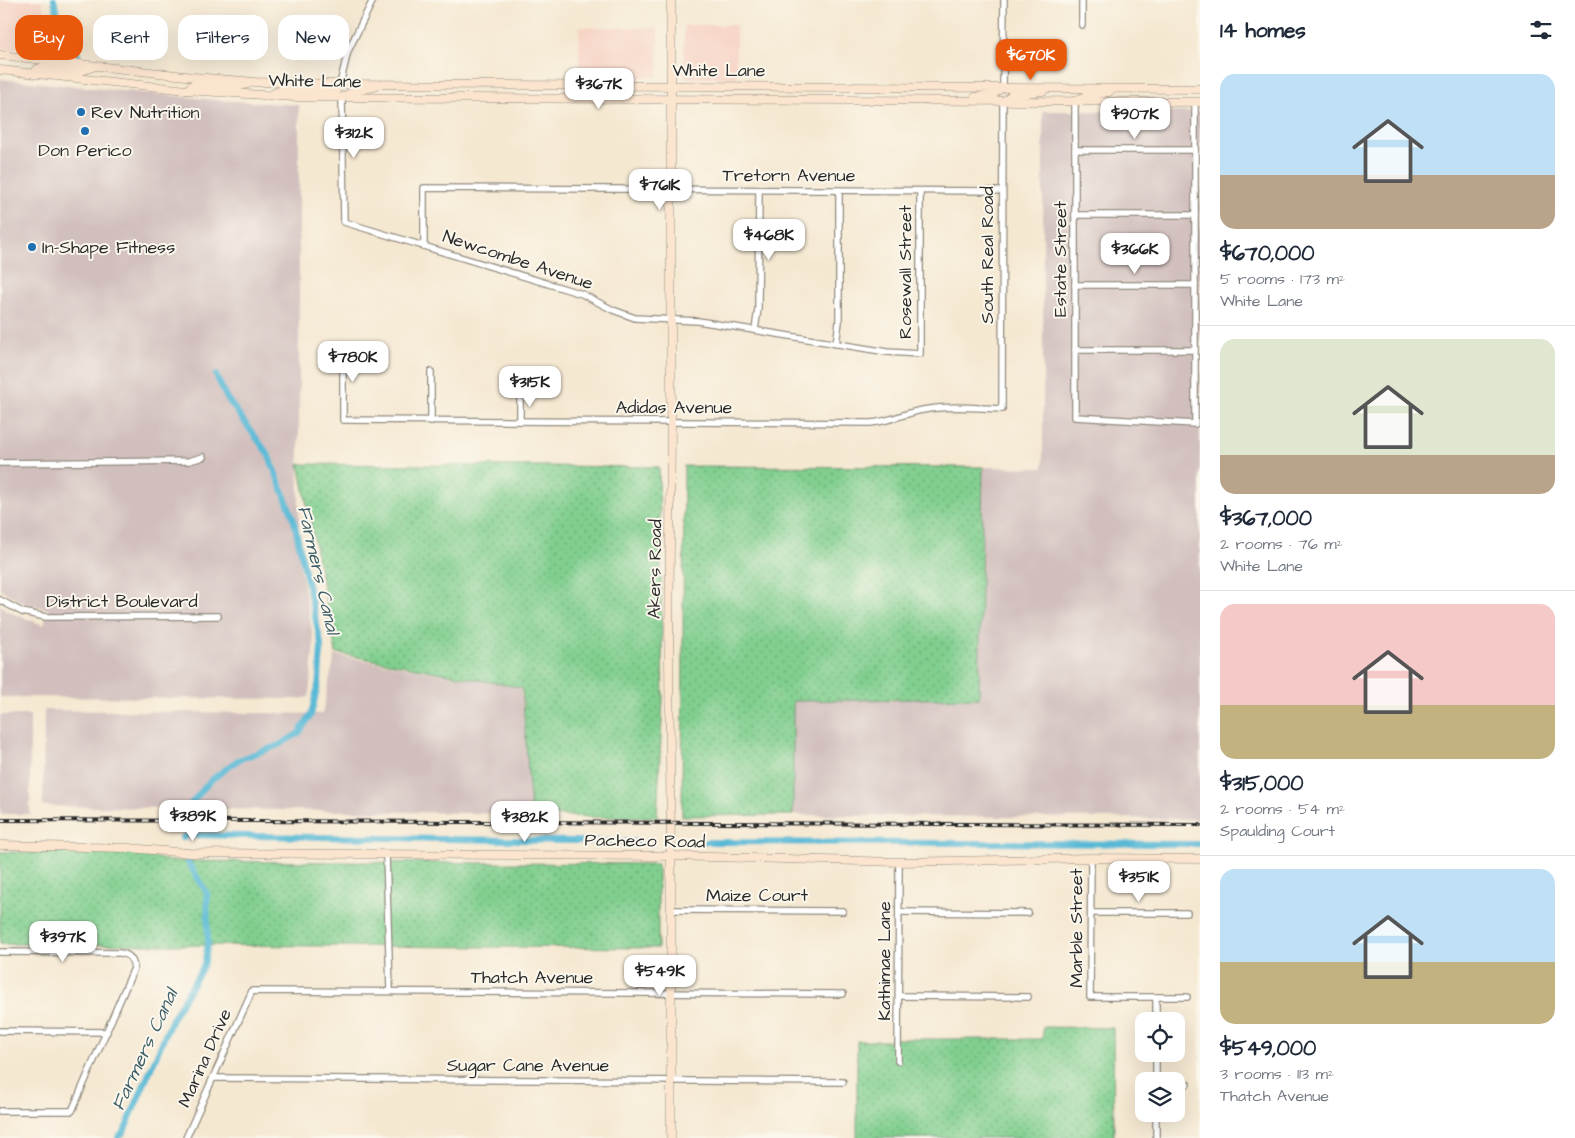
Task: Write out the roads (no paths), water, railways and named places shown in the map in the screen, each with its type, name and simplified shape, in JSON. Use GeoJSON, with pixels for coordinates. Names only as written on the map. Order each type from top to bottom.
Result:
{"type":"FeatureCollection","features":[{"type":"Feature","properties":{"kind":"main road","name":"Akers Road"},"geometry":{"type":"LineString","coordinates":[[671,0],[669,658],[671,1138]]}},
{"type":"Feature","properties":{"kind":"main road","name":"White Lane"},"geometry":{"type":"LineString","coordinates":[[0,55],[184,76],[255,82],[1200,89]]}},
{"type":"Feature","properties":{"kind":"main road"},"geometry":{"type":"LineString","coordinates":[[34,74],[37,69],[43,67],[81,71],[95,66]]}},
{"type":"Feature","properties":{"kind":"main road","name":"White Lane"},"geometry":{"type":"LineString","coordinates":[[0,70],[187,90],[268,96],[342,98],[1198,102]]}},
{"type":"Feature","properties":{"kind":"main road"},"geometry":{"type":"LineString","coordinates":[[187,90],[192,85],[237,87],[255,82]]}},
{"type":"Feature","properties":{"kind":"main road"},"geometry":{"type":"LineString","coordinates":[[268,96],[282,90],[333,91],[337,90],[340,84]]}},
{"type":"Feature","properties":{"kind":"main road"},"geometry":{"type":"LineString","coordinates":[[342,98],[354,91],[398,84]]}},
{"type":"Feature","properties":{"kind":"main road"},"geometry":{"type":"LineString","coordinates":[[944,100],[993,95],[1003,87]]}},
{"type":"Feature","properties":{"kind":"main road"},"geometry":{"type":"LineString","coordinates":[[1003,101],[1011,95],[1069,88]]}},
{"type":"Feature","properties":{"kind":"main road"},"geometry":{"type":"LineString","coordinates":[[1075,102],[1084,96],[1128,88]]}},
{"type":"Feature","properties":{"kind":"main road","name":"Pacheco Road"},"geometry":{"type":"LineString","coordinates":[[0,844],[128,848],[189,853],[671,856],[899,862],[1090,858],[1200,859]]}},
{"type":"Feature","properties":{"kind":"street"},"geometry":{"type":"LineString","coordinates":[[340,84],[350,46],[372,0]]}},
{"type":"Feature","properties":{"kind":"street"},"geometry":{"type":"LineString","coordinates":[[1003,87],[1004,0]]}},
{"type":"Feature","properties":{"kind":"street"},"geometry":{"type":"LineString","coordinates":[[1082,0],[1082,25]]}},
{"type":"Feature","properties":{"kind":"street","name":"Newcombe Avenue"},"geometry":{"type":"LineString","coordinates":[[342,98],[344,222],[582,294],[629,317],[646,320],[698,321],[887,352],[920,354]]}},
{"type":"Feature","properties":{"kind":"street","name":"South Real Road"},"geometry":{"type":"LineString","coordinates":[[1002,408],[1003,101]]}},
{"type":"Feature","properties":{"kind":"street","name":"Estate Street"},"geometry":{"type":"LineString","coordinates":[[1075,102],[1075,417],[1195,424],[1195,350]]}},
{"type":"Feature","properties":{"kind":"street"},"geometry":{"type":"LineString","coordinates":[[1075,350],[1195,350],[1195,150],[1198,102]]}},
{"type":"Feature","properties":{"kind":"street"},"geometry":{"type":"LineString","coordinates":[[1075,150],[1195,150]]}},
{"type":"Feature","properties":{"kind":"street","name":"Tretorn Avenue"},"geometry":{"type":"LineString","coordinates":[[424,246],[424,188],[1002,191]]}},
{"type":"Feature","properties":{"kind":"street"},"geometry":{"type":"LineString","coordinates":[[755,330],[758,309],[759,190]]}},
{"type":"Feature","properties":{"kind":"street"},"geometry":{"type":"LineString","coordinates":[[836,344],[839,322],[839,190]]}},
{"type":"Feature","properties":{"kind":"street","name":"Rosewall Street"},"geometry":{"type":"LineString","coordinates":[[920,191],[920,354]]}},
{"type":"Feature","properties":{"kind":"street"},"geometry":{"type":"LineString","coordinates":[[1075,215],[1195,215]]}},
{"type":"Feature","properties":{"kind":"street"},"geometry":{"type":"LineString","coordinates":[[1075,285],[1195,285]]}},
{"type":"Feature","properties":{"kind":"street","name":"Adidas Avenue"},"geometry":{"type":"LineString","coordinates":[[343,345],[343,420],[870,423],[893,420],[912,412],[933,408],[1002,408]]}},
{"type":"Feature","properties":{"kind":"street"},"geometry":{"type":"LineString","coordinates":[[431,372],[431,420]]}},
{"type":"Feature","properties":{"kind":"street"},"geometry":{"type":"LineString","coordinates":[[520,394],[520,421]]}},
{"type":"Feature","properties":{"kind":"street"},"geometry":{"type":"LineString","coordinates":[[0,463],[189,461],[203,457]]}},
{"type":"Feature","properties":{"kind":"street","name":"District Boulevard"},"geometry":{"type":"LineString","coordinates":[[0,600],[22,612],[46,617],[218,616]]}},
{"type":"Feature","properties":{"kind":"street"},"geometry":{"type":"LineString","coordinates":[[386,854],[390,991]]}},
{"type":"Feature","properties":{"kind":"street","name":"Marble Street"},"geometry":{"type":"LineString","coordinates":[[1090,858],[1090,997],[1156,997]]}},
{"type":"Feature","properties":{"kind":"street","name":"Kathimae Lane"},"geometry":{"type":"LineString","coordinates":[[898,1061],[899,862]]}},
{"type":"Feature","properties":{"kind":"street","name":"Maize Court"},"geometry":{"type":"LineString","coordinates":[[671,910],[843,911]]}},
{"type":"Feature","properties":{"kind":"street"},"geometry":{"type":"LineString","coordinates":[[899,912],[1028,913]]}},
{"type":"Feature","properties":{"kind":"street"},"geometry":{"type":"LineString","coordinates":[[1090,913],[1187,913]]}},
{"type":"Feature","properties":{"kind":"street"},"geometry":{"type":"LineString","coordinates":[[0,952],[124,953],[132,959],[134,968],[72,1111],[0,1111]]}},
{"type":"Feature","properties":{"kind":"street","name":"Thatch Avenue"},"geometry":{"type":"LineString","coordinates":[[252,990],[843,994]]}},
{"type":"Feature","properties":{"kind":"street","name":"Marina Drive"},"geometry":{"type":"LineString","coordinates":[[186,1138],[252,990]]}},
{"type":"Feature","properties":{"kind":"street"},"geometry":{"type":"LineString","coordinates":[[899,996],[1028,997]]}},
{"type":"Feature","properties":{"kind":"street"},"geometry":{"type":"LineString","coordinates":[[1156,1012],[1156,997],[1187,997]]}},
{"type":"Feature","properties":{"kind":"street"},"geometry":{"type":"LineString","coordinates":[[0,1031],[107,1032]]}},
{"type":"Feature","properties":{"kind":"street","name":"Sugar Cane Avenue"},"geometry":{"type":"LineString","coordinates":[[213,1078],[843,1082]]}},
{"type":"Feature","properties":{"kind":"street"},"geometry":{"type":"LineString","coordinates":[[1156,1122],[1156,1138]]}},
{"type":"Feature","properties":{"kind":"waterway","name":"Farmers Canal"},"geometry":{"type":"LineString","coordinates":[[54,0],[57,15]]}},
{"type":"Feature","properties":{"kind":"waterway","name":"Farmers Canal"},"geometry":{"type":"LineString","coordinates":[[183,813],[211,780],[238,760],[279,745],[299,733],[311,715],[319,681],[321,644],[293,517],[268,454],[226,397],[216,375]]}},
{"type":"Feature","properties":{"kind":"waterway"},"geometry":{"type":"LineString","coordinates":[[182,838],[189,835],[640,842]]}},
{"type":"Feature","properties":{"kind":"waterway"},"geometry":{"type":"LineString","coordinates":[[705,842],[1200,844]]}},
{"type":"Feature","properties":{"kind":"waterway","name":"Farmers Canal"},"geometry":{"type":"LineString","coordinates":[[118,1138],[124,1132],[172,1019],[204,965],[208,943],[207,893],[187,861]]}},
{"type":"Feature","properties":{"kind":"railway"},"geometry":{"type":"LineString","coordinates":[[0,820],[1200,825]]}},
{"type":"Feature","properties":{"kind":"place","name":"Rev Nutrition"},"geometry":{"type":"Point","coordinates":[81,112]}},
{"type":"Feature","properties":{"kind":"place","name":"Don Perico"},"geometry":{"type":"Point","coordinates":[85,131]}},
{"type":"Feature","properties":{"kind":"place","name":"In-Shape Fitness"},"geometry":{"type":"Point","coordinates":[32,247]}}]}
